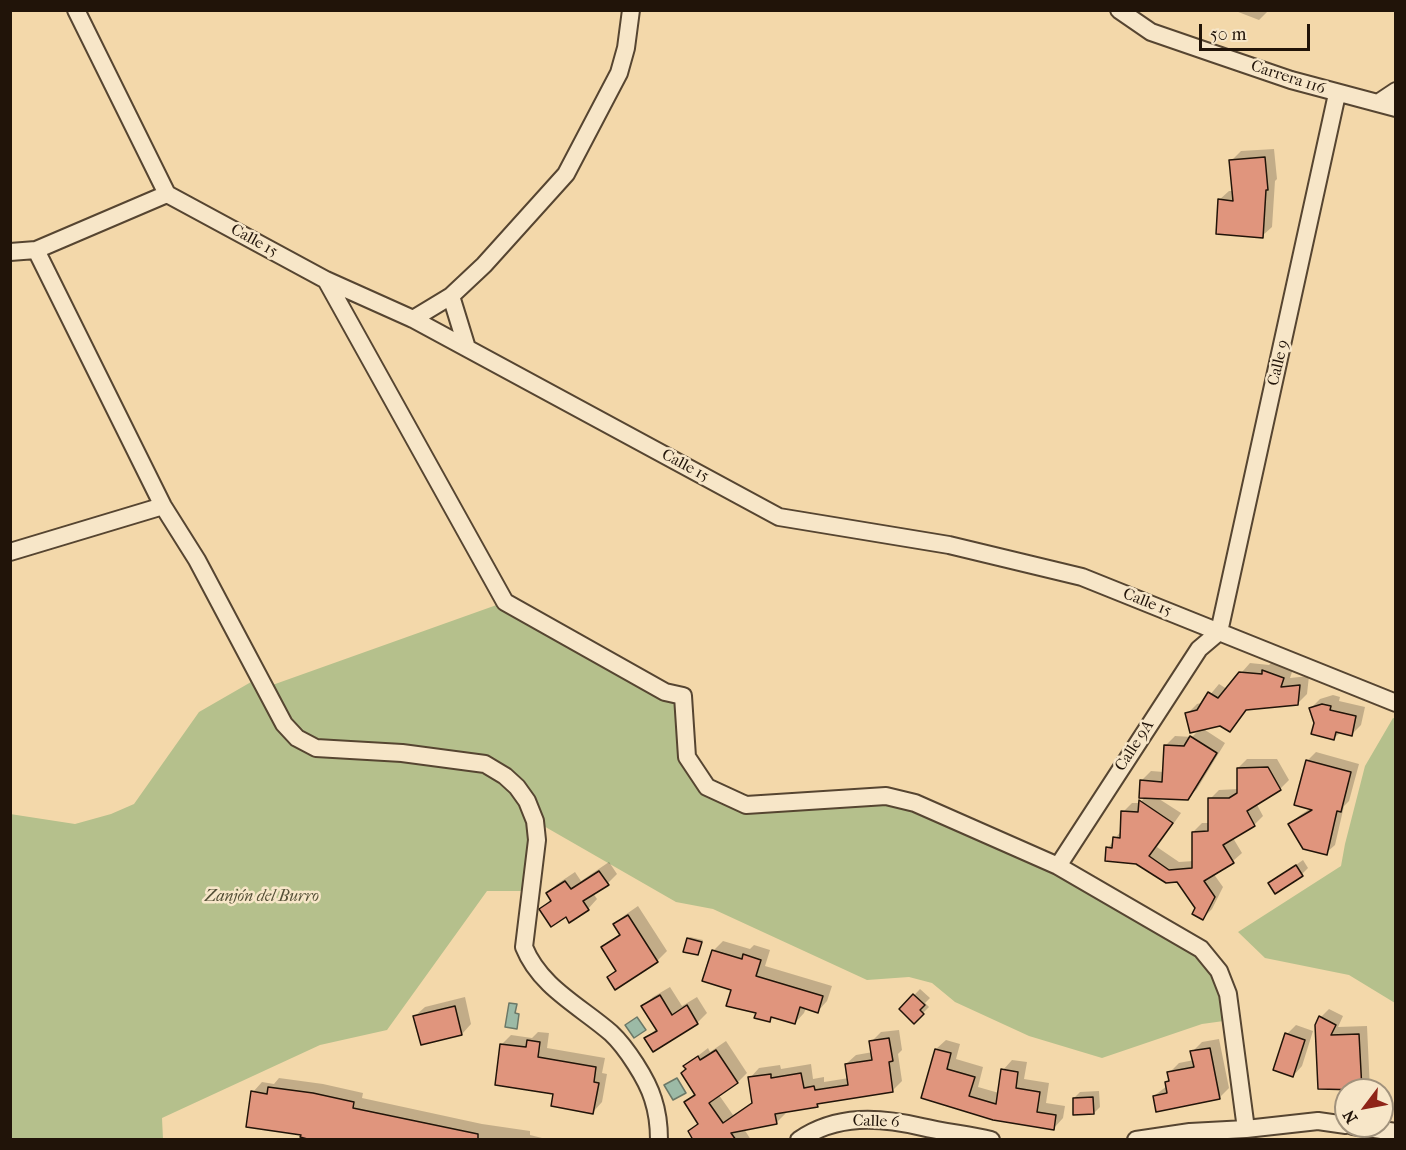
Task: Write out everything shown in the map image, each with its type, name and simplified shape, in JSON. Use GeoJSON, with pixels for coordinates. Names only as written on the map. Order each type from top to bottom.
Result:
{"type":"FeatureCollection","features":[{"type":"Feature","properties":{"kind":"street"},"geometry":{"type":"LineString","coordinates":[[10,252],[36,250],[167,194],[76,10]]}},
{"type":"Feature","properties":{"kind":"street"},"geometry":{"type":"LineString","coordinates":[[413,319],[451,296],[484,265],[566,174],[619,74],[626,48],[631,10]]}},
{"type":"Feature","properties":{"kind":"street","name":"Carrera 116"},"geometry":{"type":"LineString","coordinates":[[1119,10],[1151,32],[1291,80],[1395,108]]}},
{"type":"Feature","properties":{"kind":"street"},"geometry":{"type":"LineString","coordinates":[[1378,103],[1395,91]]}},
{"type":"Feature","properties":{"kind":"street","name":"Calle 9"},"geometry":{"type":"LineString","coordinates":[[1219,632],[1337,94]]}},
{"type":"Feature","properties":{"kind":"street","name":"Calle 15"},"geometry":{"type":"LineString","coordinates":[[167,194],[326,280],[413,319],[779,517],[949,545],[1082,577],[1395,703]]}},
{"type":"Feature","properties":{"kind":"street"},"geometry":{"type":"LineString","coordinates":[[36,250],[163,506],[197,560],[284,724],[297,738],[316,748],[402,753],[485,764],[505,776],[527,801],[535,820],[537,840],[524,947],[536,971],[552,987],[613,1035],[636,1066],[653,1098],[659,1140]]}},
{"type":"Feature","properties":{"kind":"street"},"geometry":{"type":"LineString","coordinates":[[326,280],[505,602],[665,692],[683,696],[687,757],[708,787],[746,805],[886,796],[915,803],[1058,866],[1201,949],[1219,971],[1228,994],[1246,1129]]}},
{"type":"Feature","properties":{"kind":"street"},"geometry":{"type":"LineString","coordinates":[[451,296],[467,348]]}},
{"type":"Feature","properties":{"kind":"street"},"geometry":{"type":"LineString","coordinates":[[10,552],[163,506]]}},
{"type":"Feature","properties":{"kind":"street","name":"Calle 9A"},"geometry":{"type":"LineString","coordinates":[[1058,866],[1198,649],[1219,632]]}},
{"type":"Feature","properties":{"kind":"street","name":"Calle 6"},"geometry":{"type":"LineString","coordinates":[[799,1140],[822,1128],[863,1118],[904,1122],[920,1133],[991,1140]]}},
{"type":"Feature","properties":{"kind":"street"},"geometry":{"type":"LineString","coordinates":[[1136,1140],[1190,1132],[1246,1129],[1318,1121],[1334,1123]]}},
{"type":"Feature","properties":{"kind":"green space","name":"Zanjón del Burro"},"geometry":{"type":"Polygon","coordinates":[[[505,602],[683,696],[687,757],[708,787],[746,805],[886,796],[1058,866],[1201,949],[1231,1020],[1202,1024],[1102,1058],[1029,1036],[955,1002],[932,983],[909,977],[867,980],[713,909],[676,902],[535,821],[531,891],[487,891],[387,1030],[320,1045],[162,1118],[163,1139],[11,1139],[10,814],[75,824],[111,814],[134,804],[199,712],[258,678],[264,688],[505,602]]]}},
{"type":"Feature","properties":{"kind":"green space"},"geometry":{"type":"Polygon","coordinates":[[[1393,718],[1396,719],[1395,1003],[1349,975],[1265,958],[1238,932],[1341,866],[1365,766],[1393,718]]]}},
{"type":"Feature","properties":{"kind":"shaded area"},"geometry":{"type":"Polygon","coordinates":[[[509,1003],[517,1004],[515,1013],[519,1014],[517,1029],[505,1027],[509,1003]]]}},
{"type":"Feature","properties":{"kind":"shaded area"},"geometry":{"type":"Polygon","coordinates":[[[637,1017],[646,1030],[634,1038],[625,1025],[637,1017]]]}},
{"type":"Feature","properties":{"kind":"shaded area"},"geometry":{"type":"Polygon","coordinates":[[[677,1078],[686,1093],[673,1100],[664,1085],[677,1078]]]}},
{"type":"Feature","properties":{"kind":"building"},"geometry":{"type":"Polygon","coordinates":[[[1265,157],[1268,190],[1266,190],[1263,238],[1216,234],[1218,199],[1233,201],[1229,160],[1265,157]]]}},
{"type":"Feature","properties":{"kind":"building"},"geometry":{"type":"Polygon","coordinates":[[[1262,670],[1284,678],[1281,687],[1300,685],[1298,705],[1246,710],[1230,732],[1220,726],[1190,733],[1185,713],[1197,710],[1208,692],[1218,698],[1239,672],[1262,674],[1262,670]]]}},
{"type":"Feature","properties":{"kind":"building"},"geometry":{"type":"Polygon","coordinates":[[[1322,704],[1331,706],[1330,710],[1356,716],[1352,736],[1336,732],[1334,740],[1311,734],[1314,723],[1309,708],[1322,704]]]}},
{"type":"Feature","properties":{"kind":"building"},"geometry":{"type":"Polygon","coordinates":[[[1190,736],[1217,753],[1188,800],[1139,798],[1140,780],[1162,782],[1164,745],[1184,746],[1190,736]]]}},
{"type":"Feature","properties":{"kind":"building"},"geometry":{"type":"Polygon","coordinates":[[[1306,760],[1351,772],[1341,812],[1337,811],[1327,855],[1303,849],[1288,824],[1312,810],[1294,805],[1306,760]]]}},
{"type":"Feature","properties":{"kind":"building"},"geometry":{"type":"Polygon","coordinates":[[[1268,767],[1281,790],[1247,811],[1255,826],[1223,845],[1234,863],[1204,881],[1215,897],[1203,920],[1192,914],[1195,908],[1177,882],[1166,883],[1136,864],[1105,861],[1106,847],[1112,848],[1113,837],[1120,838],[1121,811],[1138,812],[1139,800],[1173,823],[1149,856],[1169,870],[1192,868],[1192,832],[1208,831],[1208,798],[1229,798],[1237,793],[1237,768],[1268,767]]]}},
{"type":"Feature","properties":{"kind":"building"},"geometry":{"type":"Polygon","coordinates":[[[1296,865],[1303,876],[1275,894],[1268,883],[1296,865]]]}},
{"type":"Feature","properties":{"kind":"building"},"geometry":{"type":"Polygon","coordinates":[[[599,871],[609,885],[583,901],[589,910],[569,923],[566,917],[551,927],[539,909],[551,901],[546,893],[565,881],[571,889],[599,871]]]}},
{"type":"Feature","properties":{"kind":"building"},"geometry":{"type":"Polygon","coordinates":[[[628,915],[658,962],[615,990],[607,977],[616,971],[601,947],[620,935],[613,924],[628,915]]]}},
{"type":"Feature","properties":{"kind":"building"},"geometry":{"type":"Polygon","coordinates":[[[687,938],[702,942],[698,955],[683,952],[687,938]]]}},
{"type":"Feature","properties":{"kind":"building"},"geometry":{"type":"Polygon","coordinates":[[[712,950],[742,959],[743,954],[761,960],[756,976],[823,996],[818,1013],[800,1007],[795,1024],[771,1017],[770,1022],[754,1018],[756,1013],[726,1006],[731,990],[702,981],[712,950]]]}},
{"type":"Feature","properties":{"kind":"building"},"geometry":{"type":"Polygon","coordinates":[[[913,994],[925,1005],[920,1010],[924,1014],[914,1024],[899,1009],[913,994]]]}},
{"type":"Feature","properties":{"kind":"building"},"geometry":{"type":"Polygon","coordinates":[[[660,995],[672,1015],[687,1005],[698,1024],[653,1052],[644,1038],[657,1031],[641,1006],[660,995]]]}},
{"type":"Feature","properties":{"kind":"building"},"geometry":{"type":"Polygon","coordinates":[[[455,1006],[462,1035],[421,1045],[413,1016],[455,1006]]]}},
{"type":"Feature","properties":{"kind":"building"},"geometry":{"type":"Polygon","coordinates":[[[1319,1016],[1336,1025],[1331,1035],[1359,1034],[1361,1078],[1334,1078],[1334,1089],[1318,1089],[1315,1025],[1319,1016]]]}},
{"type":"Feature","properties":{"kind":"building"},"geometry":{"type":"Polygon","coordinates":[[[1285,1033],[1305,1040],[1293,1077],[1273,1070],[1285,1033]]]}},
{"type":"Feature","properties":{"kind":"building"},"geometry":{"type":"Polygon","coordinates":[[[889,1038],[893,1061],[889,1062],[893,1092],[817,1104],[818,1107],[775,1114],[777,1124],[731,1133],[736,1140],[693,1140],[688,1131],[698,1124],[684,1102],[695,1095],[681,1073],[686,1069],[683,1066],[698,1056],[700,1060],[716,1050],[738,1083],[709,1103],[723,1123],[752,1103],[748,1077],[771,1074],[771,1078],[801,1073],[804,1088],[814,1086],[815,1090],[848,1085],[845,1064],[872,1060],[869,1041],[889,1038]]]}},
{"type":"Feature","properties":{"kind":"building"},"geometry":{"type":"Polygon","coordinates":[[[527,1040],[540,1042],[538,1057],[596,1067],[594,1082],[599,1083],[593,1114],[551,1106],[553,1094],[495,1085],[500,1044],[526,1047],[527,1040]]]}},
{"type":"Feature","properties":{"kind":"building"},"geometry":{"type":"Polygon","coordinates":[[[1210,1048],[1220,1099],[1156,1112],[1153,1096],[1167,1093],[1165,1082],[1169,1081],[1167,1072],[1194,1067],[1190,1051],[1210,1048]]]}},
{"type":"Feature","properties":{"kind":"building"},"geometry":{"type":"Polygon","coordinates":[[[935,1049],[951,1053],[947,1069],[975,1077],[969,1096],[996,1104],[1001,1069],[1018,1072],[1016,1088],[1040,1092],[1037,1112],[1056,1115],[1054,1130],[993,1120],[921,1098],[935,1049]]]}},
{"type":"Feature","properties":{"kind":"building"},"geometry":{"type":"Polygon","coordinates":[[[268,1087],[313,1093],[354,1102],[353,1108],[478,1134],[478,1140],[311,1140],[300,1137],[301,1135],[246,1127],[251,1091],[267,1094],[268,1087]]]}},
{"type":"Feature","properties":{"kind":"building"},"geometry":{"type":"Polygon","coordinates":[[[1093,1097],[1094,1114],[1073,1115],[1073,1098],[1093,1097]]]}}]}
